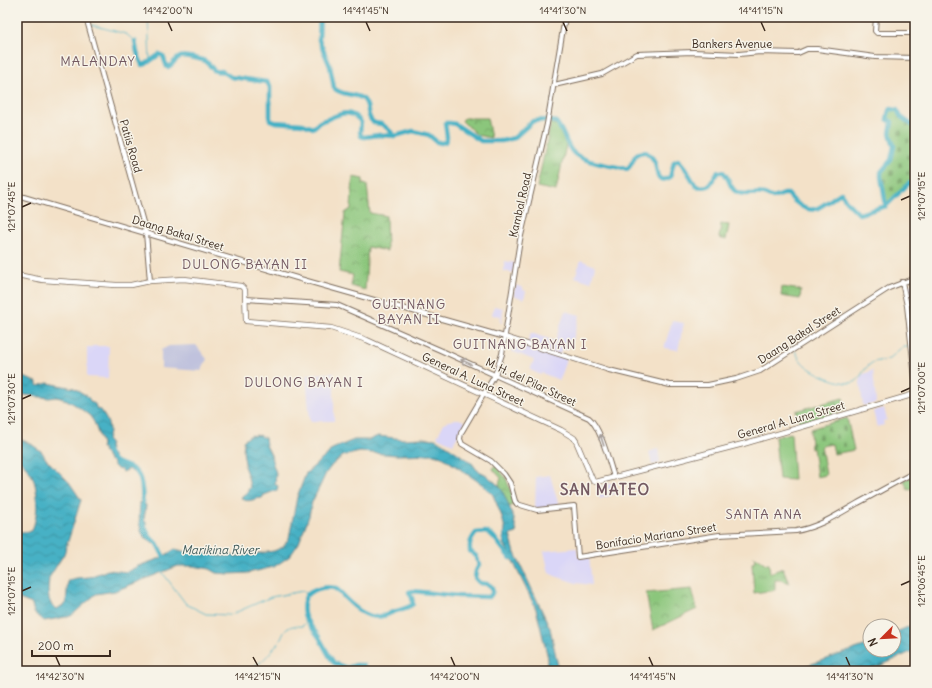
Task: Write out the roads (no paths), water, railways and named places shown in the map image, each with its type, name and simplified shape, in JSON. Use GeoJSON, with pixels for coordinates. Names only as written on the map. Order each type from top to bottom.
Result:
{"type":"FeatureCollection","features":[{"type":"Feature","properties":{"kind":"main road"},"geometry":{"type":"LineString","coordinates":[[17,275],[43,280],[116,285],[131,285],[150,281],[184,279],[241,286],[245,290],[246,299]]}},
{"type":"Feature","properties":{"kind":"main road","name":"General A. Luna Street"},"geometry":{"type":"LineString","coordinates":[[246,299],[246,321],[338,329],[367,340],[561,430],[574,438],[593,481],[599,482],[743,444],[915,394]]}},
{"type":"Feature","properties":{"kind":"street","name":"Patiis Road"},"geometry":{"type":"LineString","coordinates":[[86,17],[146,233],[150,281]]}},
{"type":"Feature","properties":{"kind":"street","name":"Kambal Road"},"geometry":{"type":"LineString","coordinates":[[565,17],[547,124],[520,240],[502,354],[495,375],[462,433],[461,440],[463,445],[491,461],[508,478],[516,503],[537,510],[574,506],[578,556]]}},
{"type":"Feature","properties":{"kind":"street"},"geometry":{"type":"LineString","coordinates":[[876,17],[875,31],[877,33],[915,33]]}},
{"type":"Feature","properties":{"kind":"street","name":"Bankers Avenue"},"geometry":{"type":"LineString","coordinates":[[554,85],[602,74],[637,54],[709,52],[739,54],[760,52],[798,53],[807,49],[818,49],[875,57],[915,58]]}},
{"type":"Feature","properties":{"kind":"street","name":"Daang Bakal Street"},"geometry":{"type":"LineString","coordinates":[[17,195],[306,281],[505,337],[635,377],[668,385],[708,385],[748,376],[770,365],[794,350],[875,296],[902,282],[915,278]]}},
{"type":"Feature","properties":{"kind":"street"},"geometry":{"type":"LineString","coordinates":[[902,282],[907,306],[915,378]]}},
{"type":"Feature","properties":{"kind":"street","name":"M. H. del Pilar Street"},"geometry":{"type":"LineString","coordinates":[[246,299],[337,305],[431,346],[592,420],[599,431],[614,477]]}},
{"type":"Feature","properties":{"kind":"street","name":"Bonifacio Mariano Street"},"geometry":{"type":"LineString","coordinates":[[578,556],[719,535],[806,529],[837,516],[915,472]]}},
{"type":"Feature","properties":{"kind":"water"},"geometry":{"type":"Polygon","coordinates":[[[17,375],[37,382],[38,386],[48,383],[74,388],[87,396],[91,402],[95,404],[97,410],[99,409],[102,412],[108,423],[109,431],[107,440],[110,443],[110,450],[108,449],[107,453],[113,455],[113,462],[108,459],[103,451],[104,448],[101,448],[102,444],[94,422],[90,416],[67,400],[57,397],[49,398],[17,394],[17,375]]]}},
{"type":"Feature","properties":{"kind":"water"},"geometry":{"type":"Polygon","coordinates":[[[251,435],[259,435],[265,438],[276,473],[275,484],[278,486],[277,490],[264,495],[262,498],[246,501],[241,498],[248,492],[250,487],[244,466],[243,441],[251,435]]]}},
{"type":"Feature","properties":{"kind":"water"},"geometry":{"type":"Polygon","coordinates":[[[378,436],[403,439],[435,439],[472,463],[477,470],[485,474],[502,490],[513,515],[517,533],[510,535],[515,553],[550,628],[559,671],[546,671],[545,668],[548,658],[536,609],[505,545],[503,539],[505,529],[493,495],[483,485],[441,456],[433,454],[397,455],[360,452],[343,456],[332,465],[326,473],[312,502],[309,516],[299,543],[290,556],[274,567],[248,573],[229,574],[217,573],[210,569],[193,566],[178,566],[115,591],[96,594],[71,616],[44,621],[34,613],[32,604],[17,598],[17,530],[21,532],[32,531],[36,517],[37,494],[30,472],[17,458],[17,438],[31,444],[42,452],[46,459],[69,482],[81,500],[64,554],[49,578],[49,599],[52,606],[57,609],[66,603],[68,580],[89,577],[108,570],[127,572],[138,566],[161,558],[175,549],[219,556],[240,556],[274,551],[283,547],[289,538],[297,497],[306,473],[332,449],[354,440],[369,440],[378,436]]]}},
{"type":"Feature","properties":{"kind":"water"},"geometry":{"type":"Polygon","coordinates":[[[113,462],[122,467],[131,467],[131,470],[134,473],[129,469],[123,472],[117,469],[112,463],[113,462]]]}},
{"type":"Feature","properties":{"kind":"water"},"geometry":{"type":"Polygon","coordinates":[[[139,502],[142,505],[146,505],[144,520],[147,524],[146,526],[143,526],[149,538],[154,542],[153,544],[144,537],[142,533],[139,516],[140,505],[141,506],[139,502]]]}},
{"type":"Feature","properties":{"kind":"water"},"geometry":{"type":"Polygon","coordinates":[[[915,624],[915,650],[902,656],[902,630],[915,624]]]}},
{"type":"Feature","properties":{"kind":"water"},"geometry":{"type":"Polygon","coordinates":[[[862,647],[862,658],[898,658],[880,666],[861,671],[791,671],[862,647]]]}},
{"type":"Feature","properties":{"kind":"waterway"},"geometry":{"type":"LineString","coordinates":[[148,17],[150,61]]}},
{"type":"Feature","properties":{"kind":"waterway"},"geometry":{"type":"LineString","coordinates":[[320,17],[319,40],[330,66],[334,88],[337,91],[363,99],[367,104],[370,119],[375,123],[383,125],[395,136]]}},
{"type":"Feature","properties":{"kind":"waterway"},"geometry":{"type":"LineString","coordinates":[[92,25],[126,34],[135,41]]}},
{"type":"Feature","properties":{"kind":"waterway"},"geometry":{"type":"LineString","coordinates":[[135,41],[142,65],[146,64],[160,54],[163,56],[167,67],[180,57],[196,58],[208,63],[213,70],[222,71],[231,77],[267,82],[270,87],[270,120],[275,122],[303,124],[313,128],[319,122],[346,113],[354,115],[361,122],[360,132],[361,136],[364,137],[379,135],[395,136],[413,131],[429,135],[437,142],[441,143],[445,142],[447,137],[445,123],[455,124],[481,141],[502,141],[514,138],[533,121],[547,120]]}},
{"type":"Feature","properties":{"kind":"waterway"},"geometry":{"type":"LineString","coordinates":[[886,206],[881,172],[891,160],[894,146],[890,133],[892,122],[887,119],[889,111],[891,109],[897,110],[901,117],[915,127]]}},
{"type":"Feature","properties":{"kind":"waterway"},"geometry":{"type":"LineString","coordinates":[[551,121],[556,122],[571,150],[581,158],[627,169],[638,153],[646,152],[655,162],[658,176],[662,180],[670,177],[674,162],[678,160],[686,169],[696,186],[708,186],[718,172],[723,172],[727,176],[733,189],[738,193],[764,194],[773,198],[788,194],[800,205],[811,210],[821,206],[841,193],[846,201],[859,214],[886,206],[899,193]]}},
{"type":"Feature","properties":{"kind":"waterway"},"geometry":{"type":"LineString","coordinates":[[902,190],[908,184],[915,182]]}},
{"type":"Feature","properties":{"kind":"waterway"},"geometry":{"type":"LineString","coordinates":[[790,340],[794,348]]}},
{"type":"Feature","properties":{"kind":"waterway"},"geometry":{"type":"LineString","coordinates":[[795,351],[802,362],[812,370],[827,378],[850,383],[857,381],[867,367],[872,363],[889,359],[901,348],[909,347]]}},
{"type":"Feature","properties":{"kind":"waterway"},"geometry":{"type":"LineString","coordinates":[[105,446],[109,454],[116,462],[133,469],[139,476],[142,490],[142,510]]}},
{"type":"Feature","properties":{"kind":"waterway"},"geometry":{"type":"LineString","coordinates":[[142,521],[149,536],[157,544],[166,561]]}},
{"type":"Feature","properties":{"kind":"waterway"},"geometry":{"type":"LineString","coordinates":[[367,671],[363,665],[356,665],[347,668],[334,663],[305,617],[303,608],[305,598],[308,594],[321,588],[334,588],[362,612],[377,617],[383,616],[413,604],[409,592],[413,591],[458,596],[489,597],[492,592],[491,586],[480,583],[475,578],[479,565],[476,556],[470,551],[470,543],[476,533],[486,532],[493,536],[510,558]]}},
{"type":"Feature","properties":{"kind":"waterway"},"geometry":{"type":"LineString","coordinates":[[162,572],[186,604],[206,614],[230,615],[271,597],[303,591],[308,594]]}},
{"type":"Feature","properties":{"kind":"waterway"},"geometry":{"type":"LineString","coordinates":[[254,666],[268,656],[288,628],[293,626],[302,626],[307,622]]}},
{"type":"Feature","properties":{"kind":"district","name":"MALANDAY"},"geometry":{"type":"Point","coordinates":[98,61]}},
{"type":"Feature","properties":{"kind":"district","name":"DULONG BAYAN II"},"geometry":{"type":"Point","coordinates":[245,264]}},
{"type":"Feature","properties":{"kind":"district","name":"GUITNANG BAYAN II"},"geometry":{"type":"Point","coordinates":[409,312]}},
{"type":"Feature","properties":{"kind":"district","name":"GUITNANG BAYAN I"},"geometry":{"type":"Point","coordinates":[520,344]}},
{"type":"Feature","properties":{"kind":"district","name":"DULONG BAYAN I"},"geometry":{"type":"Point","coordinates":[304,382]}},
{"type":"Feature","properties":{"kind":"district","name":"SAN MATEO"},"geometry":{"type":"Point","coordinates":[605,490]}},
{"type":"Feature","properties":{"kind":"district","name":"SANTA ANA"},"geometry":{"type":"Point","coordinates":[764,514]}},
{"type":"Feature","properties":{"kind":"water label","name":"Marikina River"},"geometry":{"type":"Point","coordinates":[220,550]}}]}
